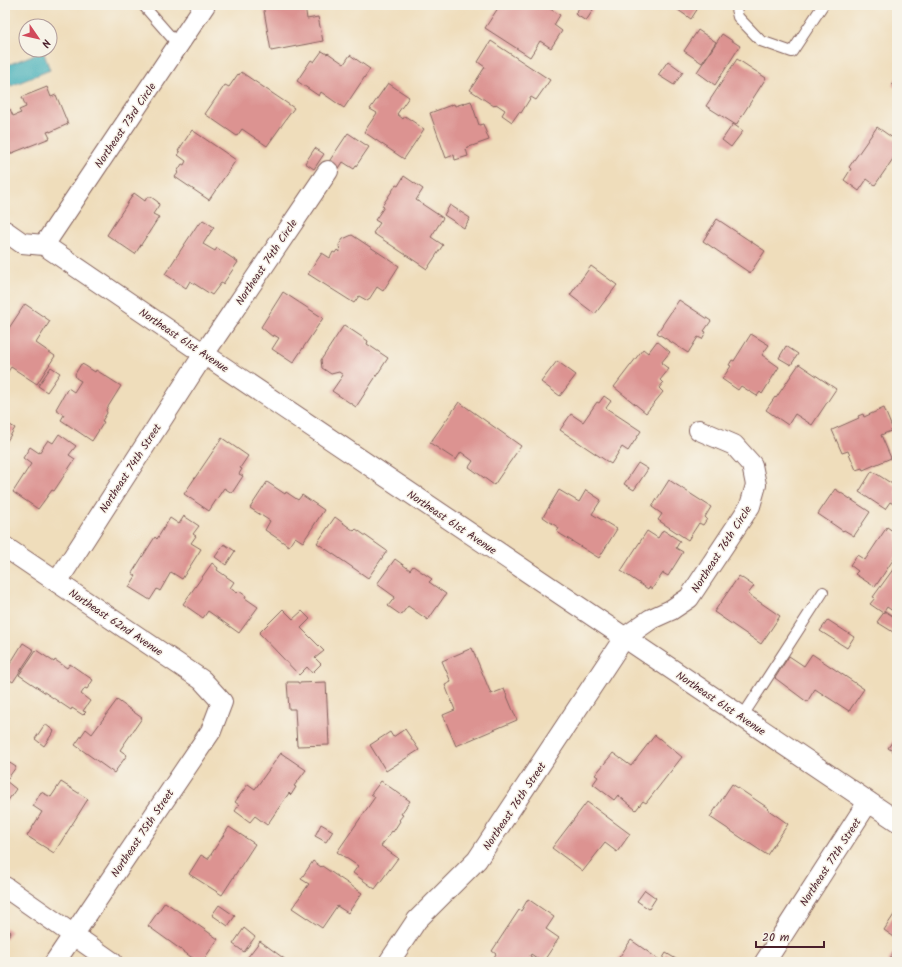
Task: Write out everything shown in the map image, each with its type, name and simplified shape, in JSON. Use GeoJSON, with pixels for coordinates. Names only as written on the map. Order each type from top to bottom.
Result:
{"type":"FeatureCollection","features":[{"type":"Feature","properties":{"kind":"street","name":"Northeast 73rd Circle"},"geometry":{"type":"LineString","coordinates":[[44,245],[205,5]]}},
{"type":"Feature","properties":{"kind":"street","name":"Northeast 74th Circle"},"geometry":{"type":"LineString","coordinates":[[204,354],[328,171]]}},
{"type":"Feature","properties":{"kind":"street","name":"Northeast 61st Avenue"},"geometry":{"type":"LineString","coordinates":[[5,231],[22,243],[44,245],[897,821]]}},
{"type":"Feature","properties":{"kind":"street","name":"Northeast 74th Street"},"geometry":{"type":"LineString","coordinates":[[57,582],[204,354]]}},
{"type":"Feature","properties":{"kind":"street","name":"Northeast 76th Circle"},"geometry":{"type":"LineString","coordinates":[[624,638],[651,619],[672,610],[690,598],[750,506],[756,485],[752,465],[734,445],[700,430]]}},
{"type":"Feature","properties":{"kind":"street","name":"Northeast 62nd Avenue"},"geometry":{"type":"LineString","coordinates":[[5,547],[202,680],[222,702]]}},
{"type":"Feature","properties":{"kind":"street","name":"Northeast 76th Street"},"geometry":{"type":"LineString","coordinates":[[389,962],[417,920],[478,860],[624,638]]}},
{"type":"Feature","properties":{"kind":"street","name":"Northeast 75th Street"},"geometry":{"type":"LineString","coordinates":[[55,962],[211,731],[222,702]]}},
{"type":"Feature","properties":{"kind":"street","name":"Northeast 77th Street"},"geometry":{"type":"LineString","coordinates":[[765,962],[868,802]]}},
{"type":"Feature","properties":{"kind":"street"},"geometry":{"type":"LineString","coordinates":[[5,887],[112,962]]}},
{"type":"Feature","properties":{"kind":"lane"},"geometry":{"type":"LineString","coordinates":[[142,5],[178,45]]}},
{"type":"Feature","properties":{"kind":"lane"},"geometry":{"type":"LineString","coordinates":[[735,5],[738,17],[761,41],[792,52],[823,5]]}},
{"type":"Feature","properties":{"kind":"lane"},"geometry":{"type":"LineString","coordinates":[[742,717],[823,592]]}},
{"type":"Feature","properties":{"kind":"water"},"geometry":{"type":"Polygon","coordinates":[[[25,58],[46,58],[50,70],[11,86],[5,71],[5,66],[25,58]]]}},
{"type":"Feature","properties":{"kind":"building"},"geometry":{"type":"Polygon","coordinates":[[[263,5],[305,5],[307,19],[318,17],[323,41],[271,51],[263,5]]]}},
{"type":"Feature","properties":{"kind":"building"},"geometry":{"type":"Polygon","coordinates":[[[500,5],[544,5],[560,15],[554,25],[562,31],[551,48],[540,41],[530,57],[485,28],[500,5]]]}},
{"type":"Feature","properties":{"kind":"building"},"geometry":{"type":"Polygon","coordinates":[[[581,5],[585,5],[593,10],[586,21],[575,14],[581,5]]]}},
{"type":"Feature","properties":{"kind":"building"},"geometry":{"type":"Polygon","coordinates":[[[671,5],[700,5],[691,19],[671,5]]]}},
{"type":"Feature","properties":{"kind":"building"},"geometry":{"type":"Polygon","coordinates":[[[698,30],[716,42],[702,63],[684,51],[698,30]]]}},
{"type":"Feature","properties":{"kind":"building"},"geometry":{"type":"Polygon","coordinates":[[[722,34],[740,46],[715,85],[697,72],[722,34]]]}},
{"type":"Feature","properties":{"kind":"building"},"geometry":{"type":"Polygon","coordinates":[[[491,41],[550,80],[536,100],[531,97],[521,113],[519,112],[512,122],[502,115],[505,110],[496,104],[494,106],[470,90],[485,67],[478,62],[491,41]]]}},
{"type":"Feature","properties":{"kind":"building"},"geometry":{"type":"Polygon","coordinates":[[[322,51],[327,54],[328,53],[344,64],[350,55],[370,69],[344,108],[321,92],[319,96],[297,81],[311,60],[314,62],[322,51]]]}},
{"type":"Feature","properties":{"kind":"building"},"geometry":{"type":"Polygon","coordinates":[[[737,59],[766,78],[736,125],[706,106],[737,59]]]}},
{"type":"Feature","properties":{"kind":"building"},"geometry":{"type":"Polygon","coordinates":[[[668,61],[683,72],[674,85],[658,75],[668,61]]]}},
{"type":"Feature","properties":{"kind":"building"},"geometry":{"type":"Polygon","coordinates":[[[241,72],[294,108],[267,146],[242,129],[237,136],[205,114],[225,85],[229,87],[241,72]]]}},
{"type":"Feature","properties":{"kind":"building"},"geometry":{"type":"Polygon","coordinates":[[[897,77],[897,89],[892,85],[897,77]]]}},
{"type":"Feature","properties":{"kind":"building"},"geometry":{"type":"Polygon","coordinates":[[[388,83],[409,97],[397,114],[403,119],[405,116],[424,129],[404,159],[364,132],[377,113],[370,109],[388,83]]]}},
{"type":"Feature","properties":{"kind":"building"},"geometry":{"type":"Polygon","coordinates":[[[47,87],[51,97],[56,95],[68,124],[47,132],[50,138],[7,155],[5,151],[5,111],[10,109],[13,116],[21,113],[19,110],[26,107],[22,97],[47,87]]]}},
{"type":"Feature","properties":{"kind":"building"},"geometry":{"type":"Polygon","coordinates":[[[471,101],[479,125],[483,124],[489,140],[466,149],[468,156],[455,160],[454,155],[446,158],[430,113],[454,104],[455,106],[471,101]]]}},
{"type":"Feature","properties":{"kind":"building"},"geometry":{"type":"Polygon","coordinates":[[[733,124],[743,131],[731,147],[722,140],[733,124]]]}},
{"type":"Feature","properties":{"kind":"building"},"geometry":{"type":"Polygon","coordinates":[[[877,127],[897,141],[897,153],[875,185],[867,179],[859,191],[844,180],[851,169],[849,167],[877,127]]]}},
{"type":"Feature","properties":{"kind":"building"},"geometry":{"type":"Polygon","coordinates":[[[192,130],[236,160],[209,200],[175,177],[182,164],[184,165],[186,161],[178,155],[180,152],[178,151],[192,130]]]}},
{"type":"Feature","properties":{"kind":"building"},"geometry":{"type":"Polygon","coordinates":[[[348,133],[369,147],[354,169],[343,162],[336,173],[326,166],[348,133]]]}},
{"type":"Feature","properties":{"kind":"building"},"geometry":{"type":"Polygon","coordinates":[[[315,148],[324,154],[314,169],[305,163],[315,148]]]}},
{"type":"Feature","properties":{"kind":"building"},"geometry":{"type":"Polygon","coordinates":[[[404,176],[423,189],[416,200],[443,218],[431,237],[443,245],[427,269],[373,233],[380,223],[375,220],[384,207],[382,206],[404,176]]]}},
{"type":"Feature","properties":{"kind":"building"},"geometry":{"type":"Polygon","coordinates":[[[134,193],[145,201],[147,197],[151,197],[158,202],[159,205],[153,214],[159,217],[135,254],[107,235],[134,193]]]}},
{"type":"Feature","properties":{"kind":"building"},"geometry":{"type":"Polygon","coordinates":[[[450,205],[470,218],[464,228],[444,215],[450,205]]]}},
{"type":"Feature","properties":{"kind":"building"},"geometry":{"type":"Polygon","coordinates":[[[717,219],[765,251],[750,273],[703,241],[717,219]]]}},
{"type":"Feature","properties":{"kind":"building"},"geometry":{"type":"Polygon","coordinates":[[[203,220],[214,227],[203,244],[215,251],[217,248],[238,262],[223,284],[221,283],[212,295],[190,281],[186,288],[165,274],[198,224],[199,225],[203,220]]]}},
{"type":"Feature","properties":{"kind":"building"},"geometry":{"type":"Polygon","coordinates":[[[352,235],[399,266],[383,291],[377,287],[368,301],[359,296],[354,303],[308,274],[322,253],[330,258],[333,252],[335,253],[337,250],[340,252],[339,245],[343,239],[352,235]]]}},
{"type":"Feature","properties":{"kind":"building"},"geometry":{"type":"Polygon","coordinates":[[[591,266],[617,285],[595,314],[570,295],[591,266]]]}},
{"type":"Feature","properties":{"kind":"building"},"geometry":{"type":"Polygon","coordinates":[[[283,292],[323,318],[293,363],[272,349],[279,338],[274,335],[273,337],[261,327],[283,292]]]}},
{"type":"Feature","properties":{"kind":"building"},"geometry":{"type":"Polygon","coordinates":[[[679,300],[711,321],[704,331],[706,332],[702,339],[698,337],[688,353],[657,333],[679,300]]]}},
{"type":"Feature","properties":{"kind":"building"},"geometry":{"type":"Polygon","coordinates":[[[25,304],[50,321],[36,343],[55,356],[37,384],[11,367],[5,376],[5,334],[25,304]]]}},
{"type":"Feature","properties":{"kind":"building"},"geometry":{"type":"Polygon","coordinates":[[[344,325],[368,341],[367,344],[388,358],[356,407],[332,391],[343,375],[339,372],[331,374],[322,368],[321,360],[344,325]]]}},
{"type":"Feature","properties":{"kind":"building"},"geometry":{"type":"Polygon","coordinates":[[[751,334],[769,345],[762,355],[779,367],[762,394],[760,392],[757,396],[741,386],[738,390],[722,379],[731,366],[729,365],[732,360],[734,361],[751,334]]]}},
{"type":"Feature","properties":{"kind":"building"},"geometry":{"type":"Polygon","coordinates":[[[657,341],[670,352],[661,363],[669,369],[660,380],[663,383],[659,388],[663,392],[646,413],[614,387],[643,349],[648,353],[657,341]]]}},
{"type":"Feature","properties":{"kind":"building"},"geometry":{"type":"Polygon","coordinates":[[[786,346],[798,354],[791,365],[779,358],[786,346]]]}},
{"type":"Feature","properties":{"kind":"building"},"geometry":{"type":"Polygon","coordinates":[[[557,361],[576,375],[560,396],[541,382],[557,361]]]}},
{"type":"Feature","properties":{"kind":"building"},"geometry":{"type":"Polygon","coordinates":[[[81,364],[95,372],[96,370],[121,386],[106,410],[107,413],[102,421],[104,422],[92,441],[61,420],[64,415],[56,409],[68,388],[74,392],[81,381],[76,378],[75,374],[81,364]]]}},
{"type":"Feature","properties":{"kind":"building"},"geometry":{"type":"Polygon","coordinates":[[[799,364],[836,389],[812,425],[795,414],[788,425],[766,410],[799,364]]]}},
{"type":"Feature","properties":{"kind":"building"},"geometry":{"type":"Polygon","coordinates":[[[51,367],[60,373],[47,392],[38,386],[51,367]]]}},
{"type":"Feature","properties":{"kind":"building"},"geometry":{"type":"Polygon","coordinates":[[[604,396],[611,401],[606,408],[641,431],[628,451],[622,447],[611,464],[560,430],[571,414],[583,422],[597,402],[599,403],[604,396]]]}},
{"type":"Feature","properties":{"kind":"building"},"geometry":{"type":"Polygon","coordinates":[[[459,402],[521,446],[494,485],[469,467],[473,461],[461,452],[456,460],[430,443],[459,402]]]}},
{"type":"Feature","properties":{"kind":"building"},"geometry":{"type":"Polygon","coordinates":[[[884,408],[893,430],[881,435],[891,458],[863,470],[862,468],[856,470],[848,451],[842,453],[832,430],[859,418],[858,416],[863,414],[864,417],[884,408]]]}},
{"type":"Feature","properties":{"kind":"building"},"geometry":{"type":"Polygon","coordinates":[[[5,422],[15,428],[5,444],[5,422]]]}},
{"type":"Feature","properties":{"kind":"building"},"geometry":{"type":"Polygon","coordinates":[[[59,434],[76,446],[69,455],[75,459],[54,491],[52,490],[38,509],[13,492],[31,464],[23,458],[30,447],[39,453],[48,440],[53,443],[59,434]]]}},
{"type":"Feature","properties":{"kind":"building"},"geometry":{"type":"Polygon","coordinates":[[[222,438],[248,456],[240,468],[242,469],[239,474],[243,476],[232,493],[224,488],[209,511],[184,494],[222,438]]]}},
{"type":"Feature","properties":{"kind":"building"},"geometry":{"type":"Polygon","coordinates":[[[638,463],[648,469],[634,490],[624,484],[638,463]]]}},
{"type":"Feature","properties":{"kind":"building"},"geometry":{"type":"Polygon","coordinates":[[[872,471],[897,487],[895,493],[897,494],[897,506],[890,502],[885,509],[859,492],[872,471]]]}},
{"type":"Feature","properties":{"kind":"building"},"geometry":{"type":"Polygon","coordinates":[[[669,480],[711,507],[705,517],[707,519],[703,525],[699,523],[688,540],[658,520],[662,514],[652,507],[669,480]]]}},
{"type":"Feature","properties":{"kind":"building"},"geometry":{"type":"Polygon","coordinates":[[[267,482],[285,494],[286,492],[298,500],[302,495],[324,510],[303,542],[295,537],[289,546],[265,530],[270,521],[250,508],[267,482]]]}},
{"type":"Feature","properties":{"kind":"building"},"geometry":{"type":"Polygon","coordinates":[[[835,489],[870,512],[854,536],[844,530],[843,531],[818,514],[835,489]]]}},
{"type":"Feature","properties":{"kind":"building"},"geometry":{"type":"Polygon","coordinates":[[[559,490],[579,502],[586,490],[601,500],[592,514],[617,529],[599,558],[557,532],[559,528],[543,517],[559,490]]]}},
{"type":"Feature","properties":{"kind":"building"},"geometry":{"type":"Polygon","coordinates":[[[184,516],[199,526],[193,534],[196,536],[191,543],[201,549],[182,579],[171,572],[160,591],[157,589],[150,600],[129,587],[136,576],[132,573],[155,537],[157,539],[170,518],[179,524],[184,516]]]}},
{"type":"Feature","properties":{"kind":"building"},"geometry":{"type":"Polygon","coordinates":[[[335,517],[354,531],[356,529],[387,551],[368,578],[317,543],[335,517]]]}},
{"type":"Feature","properties":{"kind":"building"},"geometry":{"type":"Polygon","coordinates":[[[887,527],[897,534],[897,554],[875,587],[855,574],[858,571],[850,565],[857,555],[865,560],[887,527]]]}},
{"type":"Feature","properties":{"kind":"building"},"geometry":{"type":"Polygon","coordinates":[[[663,530],[680,541],[676,548],[683,552],[668,576],[663,573],[652,589],[649,587],[648,589],[621,571],[647,531],[658,538],[663,530]]]}},
{"type":"Feature","properties":{"kind":"building"},"geometry":{"type":"Polygon","coordinates":[[[224,544],[235,551],[226,565],[215,557],[224,544]]]}},
{"type":"Feature","properties":{"kind":"building"},"geometry":{"type":"Polygon","coordinates":[[[395,559],[410,570],[413,566],[432,579],[429,582],[446,594],[428,620],[408,606],[401,615],[388,606],[395,597],[377,584],[395,559]]]}},
{"type":"Feature","properties":{"kind":"building"},"geometry":{"type":"Polygon","coordinates":[[[212,563],[218,568],[217,570],[234,582],[230,588],[237,593],[239,591],[246,596],[245,598],[258,607],[239,633],[208,611],[203,618],[183,604],[212,563]]]}},
{"type":"Feature","properties":{"kind":"building"},"geometry":{"type":"Polygon","coordinates":[[[897,564],[897,614],[887,607],[883,613],[870,604],[875,598],[873,597],[897,564]]]}},
{"type":"Feature","properties":{"kind":"building"},"geometry":{"type":"Polygon","coordinates":[[[739,576],[754,586],[748,594],[780,616],[761,644],[714,612],[739,576]]]}},
{"type":"Feature","properties":{"kind":"building"},"geometry":{"type":"Polygon","coordinates":[[[283,609],[293,619],[302,611],[310,619],[301,628],[324,651],[315,658],[321,664],[312,673],[307,667],[299,675],[259,633],[283,609]]]}},
{"type":"Feature","properties":{"kind":"building"},"geometry":{"type":"Polygon","coordinates":[[[885,611],[897,619],[897,626],[893,632],[877,622],[885,611]]]}},
{"type":"Feature","properties":{"kind":"building"},"geometry":{"type":"Polygon","coordinates":[[[828,620],[854,637],[847,648],[820,631],[828,620]]]}},
{"type":"Feature","properties":{"kind":"building"},"geometry":{"type":"Polygon","coordinates":[[[23,643],[34,650],[13,682],[5,677],[5,672],[23,643]]]}},
{"type":"Feature","properties":{"kind":"building"},"geometry":{"type":"Polygon","coordinates":[[[472,648],[491,694],[504,689],[517,720],[456,746],[443,715],[455,710],[445,685],[451,682],[442,661],[472,648]]]}},
{"type":"Feature","properties":{"kind":"building"},"geometry":{"type":"Polygon","coordinates":[[[36,650],[54,662],[55,660],[67,668],[70,664],[93,680],[87,689],[85,688],[81,694],[90,701],[83,711],[86,712],[83,715],[72,708],[71,710],[19,675],[36,650]]]}},
{"type":"Feature","properties":{"kind":"building"},"geometry":{"type":"Polygon","coordinates":[[[812,654],[864,689],[849,711],[815,689],[807,702],[775,678],[789,656],[804,666],[812,654]]]}},
{"type":"Feature","properties":{"kind":"building"},"geometry":{"type":"Polygon","coordinates":[[[287,682],[326,682],[329,745],[297,746],[295,709],[289,709],[287,682]]]}},
{"type":"Feature","properties":{"kind":"building"},"geometry":{"type":"Polygon","coordinates":[[[117,700],[142,718],[120,750],[127,755],[114,773],[75,745],[86,729],[92,734],[117,700]]]}},
{"type":"Feature","properties":{"kind":"building"},"geometry":{"type":"Polygon","coordinates":[[[45,724],[54,731],[44,746],[35,739],[45,724]]]}},
{"type":"Feature","properties":{"kind":"building"},"geometry":{"type":"Polygon","coordinates":[[[405,729],[419,750],[386,771],[370,745],[390,732],[393,737],[405,729]]]}},
{"type":"Feature","properties":{"kind":"building"},"geometry":{"type":"Polygon","coordinates":[[[655,735],[682,757],[646,803],[643,801],[636,810],[618,795],[614,800],[593,784],[598,777],[595,775],[613,753],[631,766],[655,735]]]}},
{"type":"Feature","properties":{"kind":"building"},"geometry":{"type":"Polygon","coordinates":[[[897,735],[897,754],[888,748],[897,735]]]}},
{"type":"Feature","properties":{"kind":"building"},"geometry":{"type":"Polygon","coordinates":[[[281,753],[306,770],[294,786],[296,787],[291,795],[289,793],[267,825],[255,816],[250,822],[235,811],[239,805],[235,802],[248,784],[255,789],[281,753]]]}},
{"type":"Feature","properties":{"kind":"building"},"geometry":{"type":"Polygon","coordinates":[[[5,760],[16,767],[6,781],[16,789],[5,805],[5,760]]]}},
{"type":"Feature","properties":{"kind":"building"},"geometry":{"type":"Polygon","coordinates":[[[381,781],[410,801],[401,814],[403,815],[393,832],[392,831],[381,846],[398,858],[375,889],[353,873],[358,866],[337,852],[375,797],[371,794],[381,781]]]}},
{"type":"Feature","properties":{"kind":"building"},"geometry":{"type":"Polygon","coordinates":[[[61,782],[88,799],[54,853],[27,836],[42,812],[33,806],[41,792],[51,797],[61,782]]]}},
{"type":"Feature","properties":{"kind":"building"},"geometry":{"type":"Polygon","coordinates":[[[732,784],[768,808],[767,809],[788,824],[767,855],[710,817],[732,784]]]}},
{"type":"Feature","properties":{"kind":"building"},"geometry":{"type":"Polygon","coordinates":[[[587,802],[630,834],[617,852],[605,843],[583,871],[552,848],[587,802]]]}},
{"type":"Feature","properties":{"kind":"building"},"geometry":{"type":"Polygon","coordinates":[[[321,824],[333,831],[326,842],[315,836],[321,824]]]}},
{"type":"Feature","properties":{"kind":"building"},"geometry":{"type":"Polygon","coordinates":[[[229,827],[255,844],[222,895],[189,874],[201,855],[208,859],[229,827]]]}},
{"type":"Feature","properties":{"kind":"building"},"geometry":{"type":"Polygon","coordinates":[[[313,861],[362,893],[348,913],[337,906],[322,928],[292,908],[309,884],[301,879],[313,861]]]}},
{"type":"Feature","properties":{"kind":"building"},"geometry":{"type":"Polygon","coordinates":[[[645,890],[656,898],[649,909],[637,901],[645,890]]]}},
{"type":"Feature","properties":{"kind":"building"},"geometry":{"type":"Polygon","coordinates":[[[528,899],[554,917],[546,929],[559,938],[543,962],[531,954],[530,956],[539,962],[491,962],[496,954],[492,951],[528,899]]]}},
{"type":"Feature","properties":{"kind":"building"},"geometry":{"type":"Polygon","coordinates":[[[165,902],[218,939],[202,962],[198,962],[148,926],[165,902]]]}},
{"type":"Feature","properties":{"kind":"building"},"geometry":{"type":"Polygon","coordinates":[[[219,905],[235,916],[228,926],[212,915],[219,905]]]}},
{"type":"Feature","properties":{"kind":"building"},"geometry":{"type":"Polygon","coordinates":[[[897,910],[897,939],[884,930],[897,910]]]}},
{"type":"Feature","properties":{"kind":"building"},"geometry":{"type":"Polygon","coordinates":[[[5,927],[11,932],[5,940],[5,927]]]}},
{"type":"Feature","properties":{"kind":"building"},"geometry":{"type":"Polygon","coordinates":[[[244,928],[255,937],[244,952],[233,944],[244,928]]]}},
{"type":"Feature","properties":{"kind":"building"},"geometry":{"type":"Polygon","coordinates":[[[631,940],[661,961],[666,953],[681,962],[616,962],[631,940]]]}},
{"type":"Feature","properties":{"kind":"building"},"geometry":{"type":"Polygon","coordinates":[[[260,941],[286,960],[284,962],[244,962],[260,941]]]}},
{"type":"Feature","properties":{"kind":"building"},"geometry":{"type":"Polygon","coordinates":[[[897,947],[897,962],[888,961],[897,947]]]}}]}
